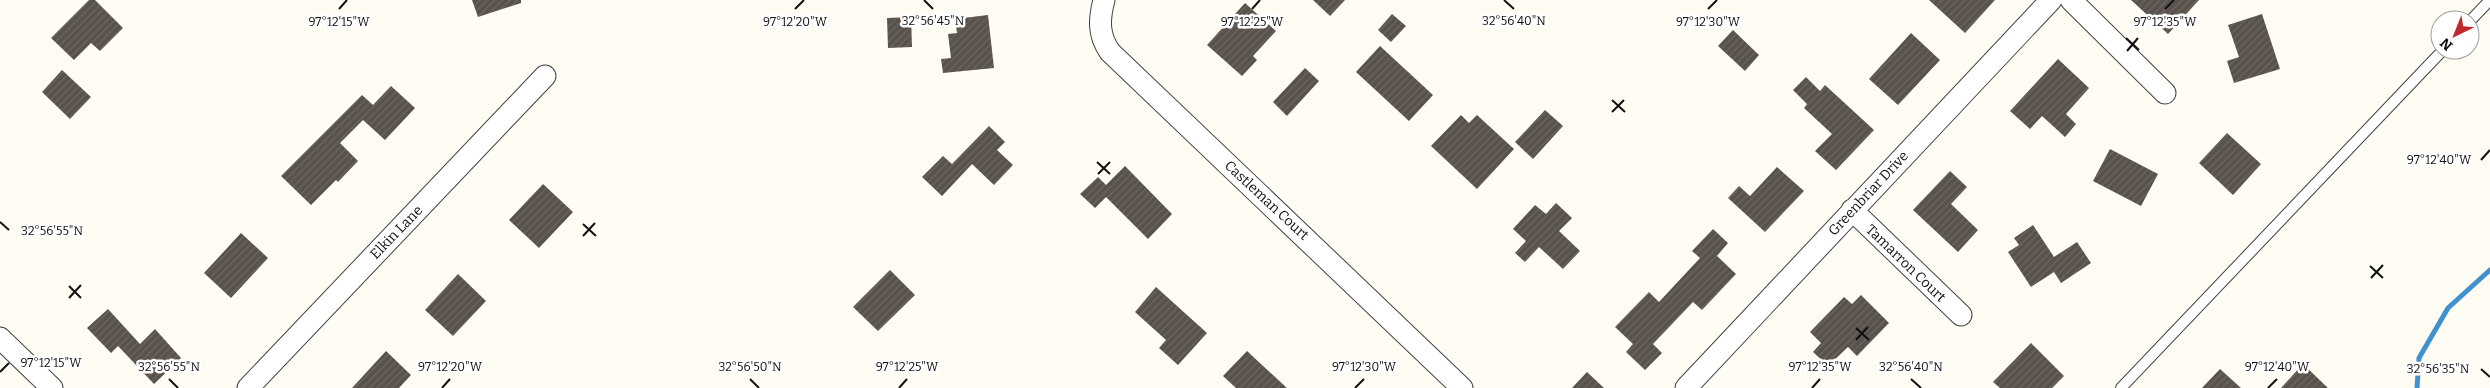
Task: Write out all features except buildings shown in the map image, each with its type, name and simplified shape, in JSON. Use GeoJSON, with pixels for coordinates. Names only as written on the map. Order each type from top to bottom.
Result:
{"type":"FeatureCollection","features":[{"type":"Feature","properties":{"kind":"street","name":"Castleman Court"},"geometry":{"type":"LineString","coordinates":[[1104,0],[1100,16],[1102,40],[1110,52],[1462,388]]}},
{"type":"Feature","properties":{"kind":"street","name":"Greenbriar Drive"},"geometry":{"type":"LineString","coordinates":[[1686,388],[2051,0]]}},
{"type":"Feature","properties":{"kind":"street"},"geometry":{"type":"LineString","coordinates":[[2071,0],[2165,93]]}},
{"type":"Feature","properties":{"kind":"street","name":"Elkin Lane"},"geometry":{"type":"LineString","coordinates":[[248,388],[545,76]]}},
{"type":"Feature","properties":{"kind":"street","name":"Tamarron Court"},"geometry":{"type":"LineString","coordinates":[[1852,210],[1961,315]]}},
{"type":"Feature","properties":{"kind":"street"},"geometry":{"type":"LineString","coordinates":[[0,338],[52,388]]}},
{"type":"Feature","properties":{"kind":"lane"},"geometry":{"type":"LineString","coordinates":[[2480,10],[2490,0]]}},
{"type":"Feature","properties":{"kind":"lane"},"geometry":{"type":"LineString","coordinates":[[2121,388],[2433,60]]}},
{"type":"Feature","properties":{"kind":"waterway"},"geometry":{"type":"LineString","coordinates":[[2417,388],[2419,358],[2448,308],[2490,270]]}}]}
